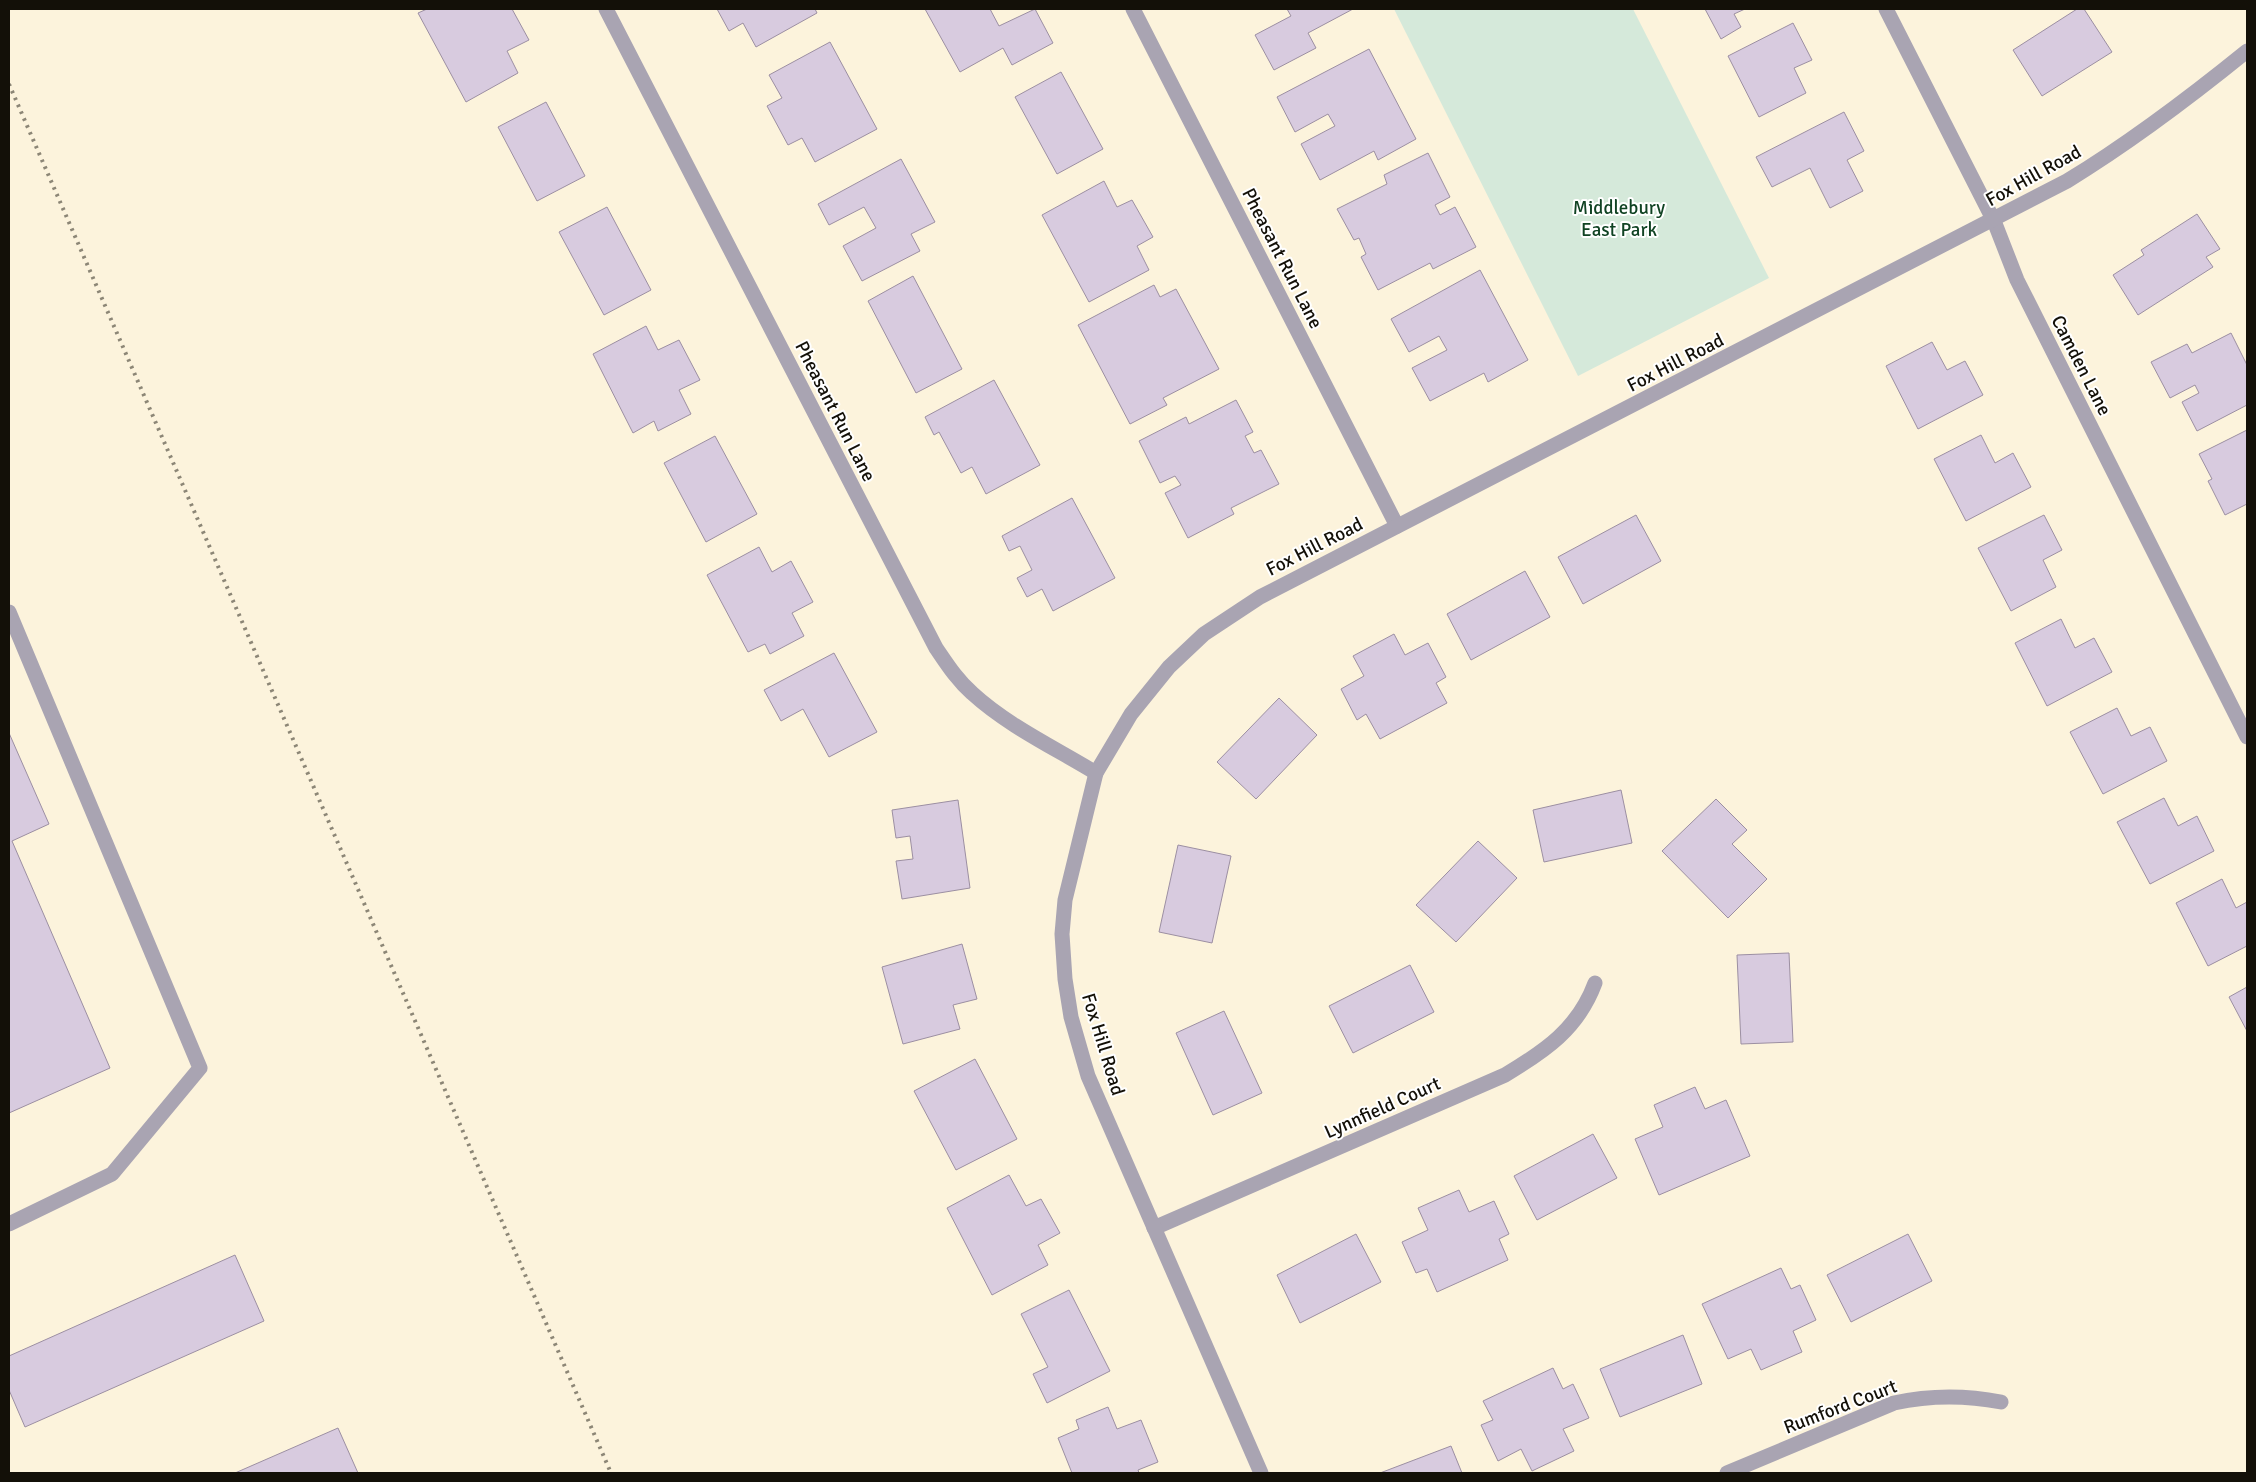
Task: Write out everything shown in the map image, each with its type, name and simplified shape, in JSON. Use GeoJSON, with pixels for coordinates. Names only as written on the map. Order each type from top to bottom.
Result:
{"type":"FeatureCollection","features":[{"type":"Feature","properties":{"kind":"street","name":"Pheasant Run Lane"},"geometry":{"type":"LineString","coordinates":[[606,9],[936,648],[953,673],[971,693],[994,711],[1096,773]]}},
{"type":"Feature","properties":{"kind":"street","name":"Pheasant Run Lane"},"geometry":{"type":"LineString","coordinates":[[1133,9],[1397,526]]}},
{"type":"Feature","properties":{"kind":"street","name":"Camden Lane"},"geometry":{"type":"LineString","coordinates":[[1886,9],[1994,221],[2017,280],[2247,737]]}},
{"type":"Feature","properties":{"kind":"street","name":"Fox Hill Road"},"geometry":{"type":"LineString","coordinates":[[1261,1473],[1088,1076],[1071,1017],[1064,979],[1062,934],[1065,900],[1096,773],[1131,714],[1169,667],[1204,634],[1260,596],[1994,221],[2067,181],[2118,150],[2181,104],[2247,51]]}},
{"type":"Feature","properties":{"kind":"street"},"geometry":{"type":"LineString","coordinates":[[9,612],[200,1068],[112,1174],[9,1224]]}},
{"type":"Feature","properties":{"kind":"street","name":"Lynnfield Court"},"geometry":{"type":"LineString","coordinates":[[1154,1228],[1505,1075],[1545,1049],[1563,1034],[1587,1004],[1595,984]]}},
{"type":"Feature","properties":{"kind":"street","name":"Rumford Court"},"geometry":{"type":"LineString","coordinates":[[1727,1473],[1894,1403],[1920,1398],[1948,1396],[1974,1396],[2001,1402]]}},
{"type":"Feature","properties":{"kind":"green space","name":"Middlebury East Park"},"geometry":{"type":"Polygon","coordinates":[[[1394,9],[1633,9],[1769,278],[1578,376],[1394,9]]]}},
{"type":"Feature","properties":{"kind":"building"},"geometry":{"type":"Polygon","coordinates":[[[427,9],[512,9],[529,40],[507,51],[518,73],[466,102],[418,13],[427,9]]]}},
{"type":"Feature","properties":{"kind":"building"},"geometry":{"type":"Polygon","coordinates":[[[717,9],[815,9],[817,13],[756,47],[743,23],[729,31],[717,9]]]}},
{"type":"Feature","properties":{"kind":"building"},"geometry":{"type":"Polygon","coordinates":[[[925,9],[990,9],[999,26],[1035,9],[1053,43],[1012,65],[1003,48],[960,72],[925,9]]]}},
{"type":"Feature","properties":{"kind":"building"},"geometry":{"type":"Polygon","coordinates":[[[1287,9],[1353,9],[1308,33],[1316,48],[1274,70],[1255,35],[1291,16],[1287,9]]]}},
{"type":"Feature","properties":{"kind":"building"},"geometry":{"type":"Polygon","coordinates":[[[1705,9],[1745,9],[1734,14],[1741,27],[1721,39],[1705,9]]]}},
{"type":"Feature","properties":{"kind":"building"},"geometry":{"type":"Polygon","coordinates":[[[2077,9],[2084,9],[2112,52],[2042,96],[2013,50],[2077,9]]]}},
{"type":"Feature","properties":{"kind":"building"},"geometry":{"type":"Polygon","coordinates":[[[1793,23],[1812,60],[1794,68],[1806,93],[1759,117],[1728,56],[1793,23]]]}},
{"type":"Feature","properties":{"kind":"building"},"geometry":{"type":"Polygon","coordinates":[[[830,42],[877,129],[815,162],[802,138],[788,145],[767,106],[782,98],[769,75],[830,42]]]}},
{"type":"Feature","properties":{"kind":"building"},"geometry":{"type":"Polygon","coordinates":[[[1369,49],[1416,139],[1378,160],[1374,151],[1320,180],[1301,144],[1335,126],[1328,114],[1295,132],[1277,97],[1369,49]]]}},
{"type":"Feature","properties":{"kind":"building"},"geometry":{"type":"Polygon","coordinates":[[[1061,72],[1103,149],[1057,174],[1015,97],[1061,72]]]}},
{"type":"Feature","properties":{"kind":"building"},"geometry":{"type":"Polygon","coordinates":[[[546,102],[585,176],[537,201],[498,127],[546,102]]]}},
{"type":"Feature","properties":{"kind":"building"},"geometry":{"type":"Polygon","coordinates":[[[1844,112],[1864,151],[1847,160],[1863,191],[1830,208],[1810,168],[1772,187],[1756,157],[1844,112]]]}},
{"type":"Feature","properties":{"kind":"building"},"geometry":{"type":"Polygon","coordinates":[[[1428,153],[1450,197],[1435,205],[1440,215],[1455,207],[1476,247],[1433,269],[1430,263],[1378,290],[1361,257],[1366,254],[1359,238],[1354,240],[1337,209],[1387,184],[1384,175],[1428,153]]]}},
{"type":"Feature","properties":{"kind":"building"},"geometry":{"type":"Polygon","coordinates":[[[901,159],[935,222],[911,234],[920,251],[862,281],[843,246],[876,228],[864,207],[829,225],[818,204],[901,159]]]}},
{"type":"Feature","properties":{"kind":"building"},"geometry":{"type":"Polygon","coordinates":[[[1104,181],[1117,207],[1132,200],[1153,237],[1137,246],[1149,270],[1089,302],[1042,215],[1104,181]]]}},
{"type":"Feature","properties":{"kind":"building"},"geometry":{"type":"Polygon","coordinates":[[[607,207],[651,290],[604,315],[559,232],[607,207]]]}},
{"type":"Feature","properties":{"kind":"building"},"geometry":{"type":"Polygon","coordinates":[[[2197,214],[2220,249],[2206,257],[2213,267],[2138,315],[2113,275],[2144,255],[2141,250],[2197,214]]]}},
{"type":"Feature","properties":{"kind":"building"},"geometry":{"type":"Polygon","coordinates":[[[1480,270],[1528,360],[1488,382],[1484,373],[1430,401],[1412,368],[1447,350],[1439,336],[1409,352],[1391,319],[1480,270]]]}},
{"type":"Feature","properties":{"kind":"building"},"geometry":{"type":"Polygon","coordinates":[[[913,276],[962,369],[916,393],[868,301],[913,276]]]}},
{"type":"Feature","properties":{"kind":"building"},"geometry":{"type":"Polygon","coordinates":[[[1154,285],[1160,297],[1176,289],[1219,369],[1163,398],[1167,405],[1130,424],[1078,325],[1154,285]]]}},
{"type":"Feature","properties":{"kind":"building"},"geometry":{"type":"Polygon","coordinates":[[[646,326],[658,350],[679,340],[700,380],[679,390],[691,414],[658,431],[654,421],[633,433],[593,354],[646,326]]]}},
{"type":"Feature","properties":{"kind":"building"},"geometry":{"type":"Polygon","coordinates":[[[2231,333],[2247,365],[2247,405],[2197,431],[2182,402],[2199,393],[2195,385],[2170,398],[2151,362],[2187,344],[2192,353],[2231,333]]]}},
{"type":"Feature","properties":{"kind":"building"},"geometry":{"type":"Polygon","coordinates":[[[1932,342],[1947,370],[1965,361],[1983,395],[1918,429],[1886,366],[1932,342]]]}},
{"type":"Feature","properties":{"kind":"building"},"geometry":{"type":"Polygon","coordinates":[[[994,380],[1040,465],[986,494],[972,467],[961,473],[939,432],[934,435],[925,417],[994,380]]]}},
{"type":"Feature","properties":{"kind":"building"},"geometry":{"type":"Polygon","coordinates":[[[1236,400],[1253,432],[1245,436],[1254,453],[1261,450],[1279,484],[1231,508],[1234,514],[1188,538],[1165,493],[1181,485],[1175,476],[1160,483],[1139,441],[1186,417],[1189,424],[1236,400]]]}},
{"type":"Feature","properties":{"kind":"building"},"geometry":{"type":"Polygon","coordinates":[[[2247,430],[2247,504],[2225,515],[2208,481],[2212,479],[2199,454],[2247,430]]]}},
{"type":"Feature","properties":{"kind":"building"},"geometry":{"type":"Polygon","coordinates":[[[1981,435],[1995,463],[2013,453],[2031,487],[1966,521],[1934,459],[1981,435]]]}},
{"type":"Feature","properties":{"kind":"building"},"geometry":{"type":"Polygon","coordinates":[[[715,436],[757,514],[706,542],[664,463],[715,436]]]}},
{"type":"Feature","properties":{"kind":"building"},"geometry":{"type":"Polygon","coordinates":[[[1072,498],[1115,578],[1053,611],[1042,589],[1027,597],[1017,578],[1032,570],[1020,546],[1009,551],[1002,536],[1072,498]]]}},
{"type":"Feature","properties":{"kind":"building"},"geometry":{"type":"Polygon","coordinates":[[[1636,515],[1661,561],[1583,604],[1558,557],[1636,515]]]}},
{"type":"Feature","properties":{"kind":"building"},"geometry":{"type":"Polygon","coordinates":[[[2044,515],[2062,550],[2043,560],[2056,587],[2011,611],[1978,548],[2044,515]]]}},
{"type":"Feature","properties":{"kind":"building"},"geometry":{"type":"Polygon","coordinates":[[[759,547],[772,572],[791,561],[813,602],[792,613],[804,636],[770,654],[765,644],[748,652],[707,575],[759,547]]]}},
{"type":"Feature","properties":{"kind":"building"},"geometry":{"type":"Polygon","coordinates":[[[1525,571],[1550,617],[1471,660],[1447,614],[1525,571]]]}},
{"type":"Feature","properties":{"kind":"building"},"geometry":{"type":"Polygon","coordinates":[[[2061,619],[2075,648],[2094,638],[2112,672],[2047,706],[2015,643],[2061,619]]]}},
{"type":"Feature","properties":{"kind":"building"},"geometry":{"type":"Polygon","coordinates":[[[1394,634],[1405,655],[1428,643],[1446,677],[1436,683],[1447,703],[1380,739],[1366,714],[1357,720],[1341,689],[1364,676],[1353,656],[1394,634]]]}},
{"type":"Feature","properties":{"kind":"building"},"geometry":{"type":"Polygon","coordinates":[[[834,653],[877,732],[829,757],[803,709],[781,721],[764,690],[834,653]]]}},
{"type":"Feature","properties":{"kind":"building"},"geometry":{"type":"Polygon","coordinates":[[[1279,698],[1317,735],[1256,799],[1217,762],[1279,698]]]}},
{"type":"Feature","properties":{"kind":"building"},"geometry":{"type":"Polygon","coordinates":[[[2117,708],[2131,736],[2150,727],[2167,761],[2103,794],[2070,732],[2117,708]]]}},
{"type":"Feature","properties":{"kind":"building"},"geometry":{"type":"Polygon","coordinates":[[[9,733],[49,824],[12,841],[110,1068],[9,1113],[9,733]]]}},
{"type":"Feature","properties":{"kind":"building"},"geometry":{"type":"Polygon","coordinates":[[[1621,790],[1632,843],[1544,862],[1533,810],[1621,790]]]}},
{"type":"Feature","properties":{"kind":"building"},"geometry":{"type":"Polygon","coordinates":[[[2164,798],[2178,826],[2197,816],[2214,851],[2150,884],[2117,822],[2164,798]]]}},
{"type":"Feature","properties":{"kind":"building"},"geometry":{"type":"Polygon","coordinates":[[[1716,799],[1747,830],[1732,844],[1767,879],[1728,918],[1662,851],[1716,799]]]}},
{"type":"Feature","properties":{"kind":"building"},"geometry":{"type":"Polygon","coordinates":[[[958,800],[970,888],[902,899],[896,861],[913,859],[910,836],[896,838],[892,810],[958,800]]]}},
{"type":"Feature","properties":{"kind":"building"},"geometry":{"type":"Polygon","coordinates":[[[1478,841],[1517,878],[1456,942],[1416,905],[1478,841]]]}},
{"type":"Feature","properties":{"kind":"building"},"geometry":{"type":"Polygon","coordinates":[[[1178,845],[1231,856],[1212,943],[1159,932],[1178,845]]]}},
{"type":"Feature","properties":{"kind":"building"},"geometry":{"type":"Polygon","coordinates":[[[2222,879],[2236,908],[2247,902],[2247,946],[2208,966],[2176,903],[2222,879]]]}},
{"type":"Feature","properties":{"kind":"building"},"geometry":{"type":"Polygon","coordinates":[[[962,944],[977,999],[953,1005],[960,1029],[903,1044],[882,967],[962,944]]]}},
{"type":"Feature","properties":{"kind":"building"},"geometry":{"type":"Polygon","coordinates":[[[1789,953],[1793,1042],[1741,1044],[1737,955],[1789,953]]]}},
{"type":"Feature","properties":{"kind":"building"},"geometry":{"type":"Polygon","coordinates":[[[1410,965],[1434,1012],[1353,1053],[1329,1006],[1410,965]]]}},
{"type":"Feature","properties":{"kind":"building"},"geometry":{"type":"Polygon","coordinates":[[[2247,987],[2247,1031],[2229,997],[2247,987]]]}},
{"type":"Feature","properties":{"kind":"building"},"geometry":{"type":"Polygon","coordinates":[[[1224,1011],[1262,1093],[1213,1115],[1176,1033],[1224,1011]]]}},
{"type":"Feature","properties":{"kind":"building"},"geometry":{"type":"Polygon","coordinates":[[[975,1059],[1017,1139],[956,1170],[914,1091],[975,1059]]]}},
{"type":"Feature","properties":{"kind":"building"},"geometry":{"type":"Polygon","coordinates":[[[1695,1087],[1705,1109],[1726,1100],[1750,1156],[1659,1195],[1635,1139],[1663,1127],[1654,1105],[1695,1087]]]}},
{"type":"Feature","properties":{"kind":"building"},"geometry":{"type":"Polygon","coordinates":[[[1593,1134],[1617,1178],[1537,1220],[1514,1176],[1593,1134]]]}},
{"type":"Feature","properties":{"kind":"building"},"geometry":{"type":"Polygon","coordinates":[[[1009,1175],[1026,1206],[1041,1199],[1060,1233],[1038,1245],[1048,1265],[992,1295],[947,1208],[1009,1175]]]}},
{"type":"Feature","properties":{"kind":"building"},"geometry":{"type":"Polygon","coordinates":[[[1459,1190],[1469,1212],[1494,1201],[1509,1234],[1499,1239],[1508,1260],[1437,1292],[1427,1269],[1416,1273],[1402,1242],[1428,1230],[1418,1208],[1459,1190]]]}},
{"type":"Feature","properties":{"kind":"building"},"geometry":{"type":"Polygon","coordinates":[[[1356,1234],[1381,1282],[1300,1323],[1277,1275],[1356,1234]]]}},
{"type":"Feature","properties":{"kind":"building"},"geometry":{"type":"Polygon","coordinates":[[[1908,1234],[1932,1281],[1851,1322],[1827,1275],[1908,1234]]]}},
{"type":"Feature","properties":{"kind":"building"},"geometry":{"type":"Polygon","coordinates":[[[235,1255],[264,1321],[25,1427],[9,1390],[9,1356],[235,1255]]]}},
{"type":"Feature","properties":{"kind":"building"},"geometry":{"type":"Polygon","coordinates":[[[1781,1268],[1791,1289],[1800,1285],[1816,1320],[1793,1331],[1802,1352],[1761,1370],[1751,1349],[1728,1359],[1702,1304],[1781,1268]]]}},
{"type":"Feature","properties":{"kind":"building"},"geometry":{"type":"Polygon","coordinates":[[[1069,1290],[1110,1371],[1047,1403],[1033,1374],[1048,1367],[1021,1314],[1069,1290]]]}},
{"type":"Feature","properties":{"kind":"building"},"geometry":{"type":"Polygon","coordinates":[[[1683,1335],[1702,1384],[1620,1417],[1600,1369],[1683,1335]]]}},
{"type":"Feature","properties":{"kind":"building"},"geometry":{"type":"Polygon","coordinates":[[[1553,1368],[1563,1389],[1573,1384],[1589,1418],[1563,1429],[1574,1451],[1532,1471],[1521,1449],[1498,1461],[1481,1425],[1493,1420],[1483,1401],[1553,1368]]]}},
{"type":"Feature","properties":{"kind":"building"},"geometry":{"type":"Polygon","coordinates":[[[1108,1407],[1117,1429],[1141,1420],[1158,1462],[1138,1470],[1139,1473],[1072,1473],[1058,1438],[1079,1429],[1076,1420],[1108,1407]]]}},
{"type":"Feature","properties":{"kind":"building"},"geometry":{"type":"Polygon","coordinates":[[[338,1428],[358,1473],[235,1473],[338,1428]]]}},
{"type":"Feature","properties":{"kind":"building"},"geometry":{"type":"Polygon","coordinates":[[[1451,1446],[1462,1473],[1380,1473],[1451,1446]]]}},
{"type":"Feature","properties":{"kind":"railway"},"geometry":{"type":"LineString","coordinates":[[9,84],[611,1473]]}}]}
